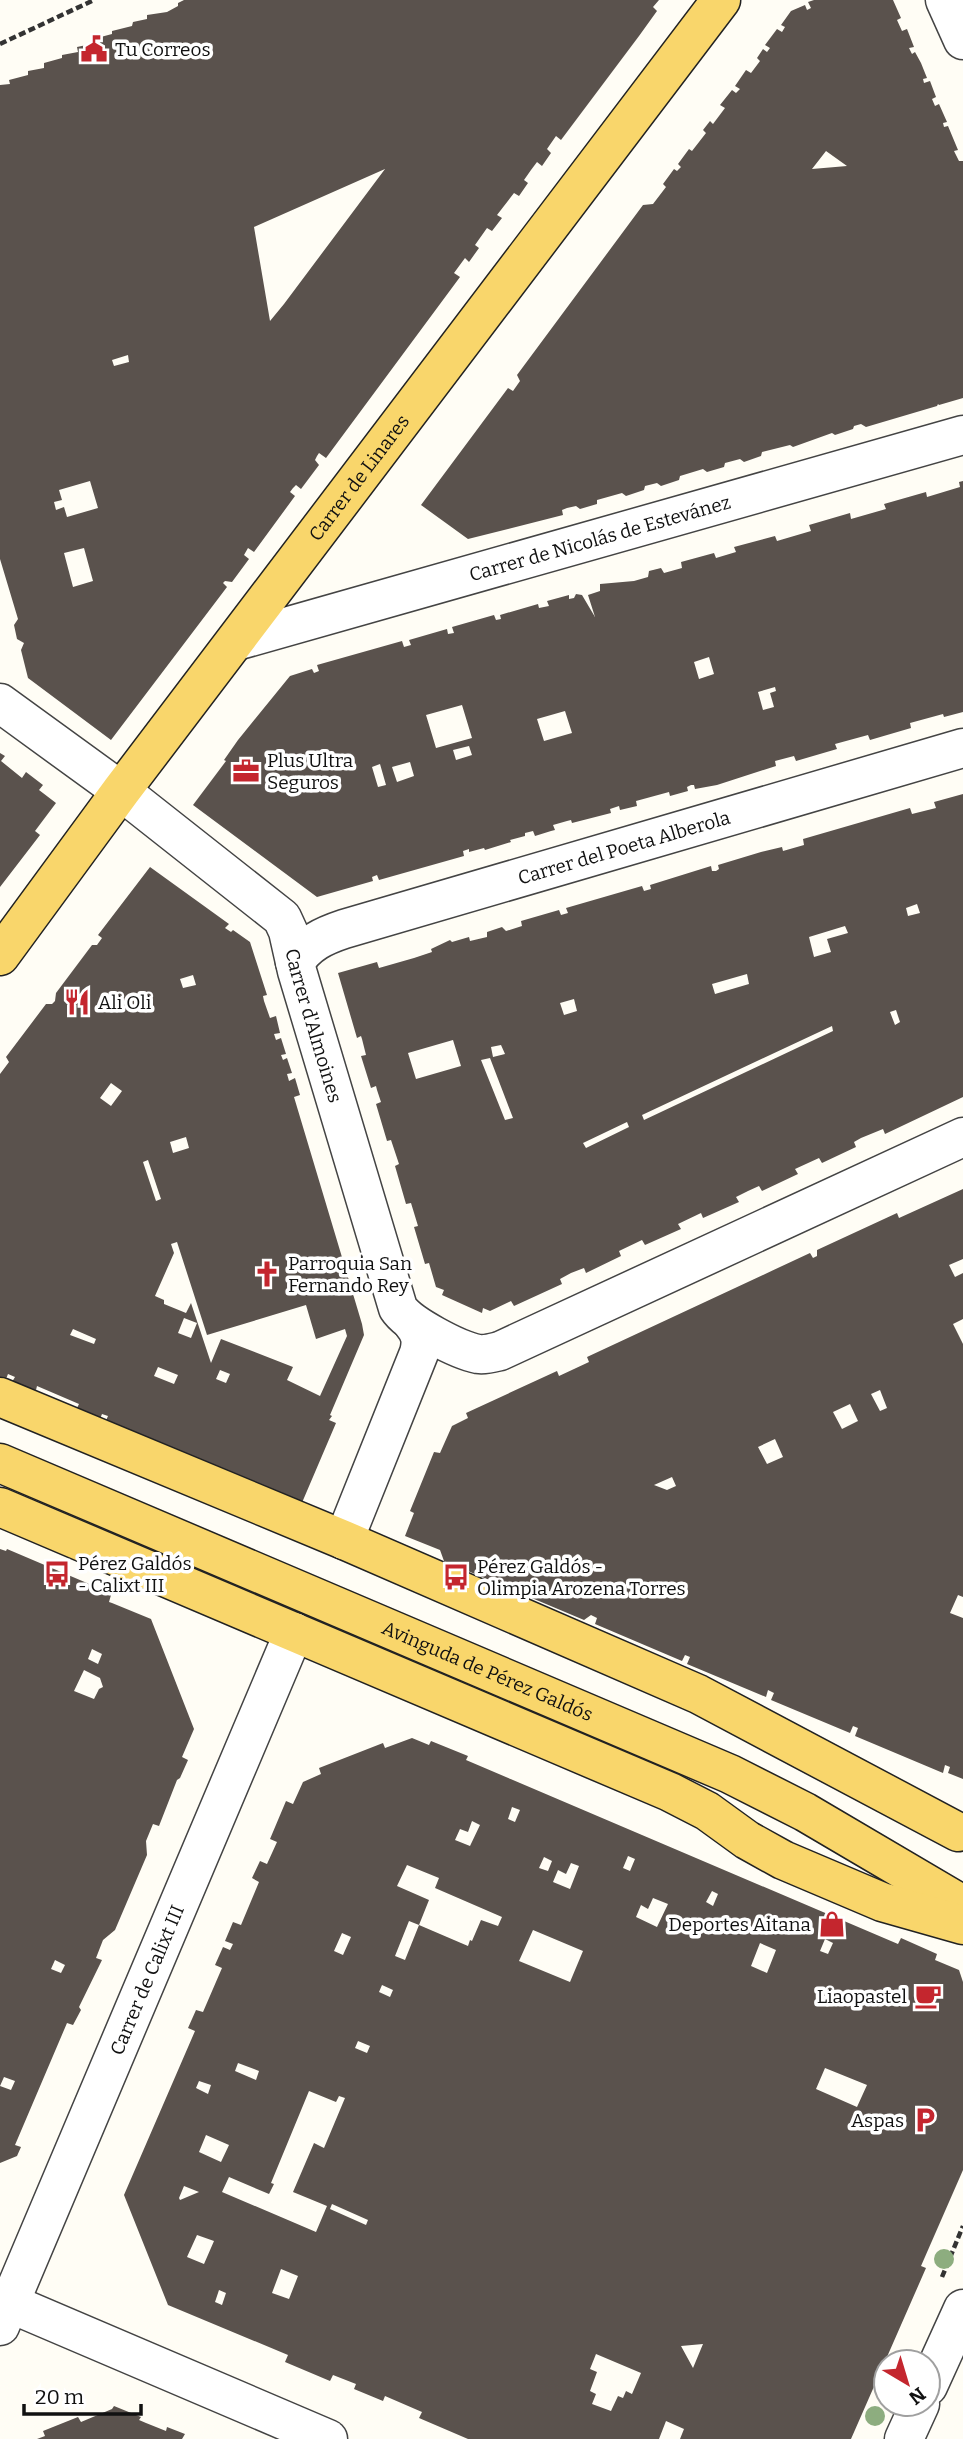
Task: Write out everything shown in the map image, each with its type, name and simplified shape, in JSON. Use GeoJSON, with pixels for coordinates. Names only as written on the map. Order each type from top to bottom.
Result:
{"type":"FeatureCollection","features":[{"type":"Feature","properties":{"kind":"main road","name":"Carrer de Linares"},"geometry":{"type":"LineString","coordinates":[[0,956],[121,791],[721,0]]}},
{"type":"Feature","properties":{"kind":"main road","name":"Avinguda de Pérez Galdós"},"geometry":{"type":"LineString","coordinates":[[0,1397],[344,1540],[698,1694],[961,1833]]}},
{"type":"Feature","properties":{"kind":"main road","name":"Avinguda de Pérez Galdós"},"geometry":{"type":"LineString","coordinates":[[0,1442],[678,1732],[804,1782],[961,1833]]}},
{"type":"Feature","properties":{"kind":"main road","name":"Avinguda de Pérez Galdós"},"geometry":{"type":"LineString","coordinates":[[0,1462],[730,1774],[805,1812],[963,1905]]}},
{"type":"Feature","properties":{"kind":"main road","name":"Avinguda de Pérez Galdós"},"geometry":{"type":"LineString","coordinates":[[0,1507],[670,1792],[707,1811],[747,1840],[783,1860],[882,1902],[963,1925]]}},
{"type":"Feature","properties":{"kind":"street"},"geometry":{"type":"LineString","coordinates":[[945,0],[963,40]]}},
{"type":"Feature","properties":{"kind":"street","name":"Carrer de Nicolás de Estevánez"},"geometry":{"type":"LineString","coordinates":[[236,641],[963,435]]}},
{"type":"Feature","properties":{"kind":"street","name":"Carrer d'Almoines"},"geometry":{"type":"LineString","coordinates":[[0,703],[121,791],[276,912],[286,924],[398,1308],[413,1324]]}},
{"type":"Feature","properties":{"kind":"street","name":"Carrer del Poeta Alberola"},"geometry":{"type":"LineString","coordinates":[[295,962],[302,951],[319,938],[344,929],[963,748]]}},
{"type":"Feature","properties":{"kind":"street"},"geometry":{"type":"LineString","coordinates":[[413,1324],[471,1352],[489,1354],[500,1351],[963,1137]]}},
{"type":"Feature","properties":{"kind":"street"},"geometry":{"type":"LineString","coordinates":[[344,1540],[422,1344],[420,1334],[413,1324]]}},
{"type":"Feature","properties":{"kind":"street","name":"Carrer de Calixt III"},"geometry":{"type":"LineString","coordinates":[[3,2309],[293,1632]]}},
{"type":"Feature","properties":{"kind":"street"},"geometry":{"type":"LineString","coordinates":[[3,2309],[328,2439]]}},
{"type":"Feature","properties":{"kind":"street"},"geometry":{"type":"LineString","coordinates":[[942,2355],[963,2309]]}},
{"type":"Feature","properties":{"kind":"street"},"geometry":{"type":"LineString","coordinates":[[904,2439],[914,2418]]}},
{"type":"Feature","properties":{"kind":"path"},"geometry":{"type":"LineString","coordinates":[[0,44],[94,0]]}},
{"type":"Feature","properties":{"kind":"building"},"geometry":{"type":"Polygon","coordinates":[[[184,0],[659,0],[653,7],[657,11],[639,36],[561,140],[556,136],[547,149],[551,153],[542,166],[537,162],[524,180],[528,183],[519,196],[514,193],[497,215],[502,218],[492,231],[487,228],[475,245],[479,248],[469,262],[465,258],[454,273],[460,277],[326,458],[319,453],[315,460],[319,465],[301,489],[296,485],[293,488],[290,492],[295,496],[254,552],[248,548],[244,555],[249,559],[232,582],[223,583],[227,587],[111,740],[28,678],[21,650],[24,643],[17,639],[14,625],[18,619],[0,559],[0,85],[10,84],[9,80],[28,75],[28,71],[44,68],[44,63],[62,58],[62,55],[78,52],[77,47],[96,43],[97,38],[132,26],[133,22],[147,19],[147,15],[167,12],[178,6],[178,3],[184,0]],[[385,169],[254,227],[270,321],[385,169]],[[128,355],[112,360],[114,366],[129,362],[128,355]],[[90,481],[59,490],[62,500],[54,502],[56,510],[64,507],[67,517],[98,508],[90,481]],[[84,548],[64,553],[73,587],[93,581],[84,548]]]}},
{"type":"Feature","properties":{"kind":"building"},"geometry":{"type":"Polygon","coordinates":[[[893,0],[901,18],[897,20],[902,31],[907,29],[914,47],[909,48],[912,54],[915,52],[927,78],[923,79],[924,83],[930,81],[936,97],[932,99],[935,106],[939,104],[947,122],[943,123],[944,127],[948,126],[958,150],[954,151],[959,161],[963,161],[963,398],[866,427],[861,424],[854,426],[853,429],[835,435],[832,433],[793,447],[790,445],[762,452],[761,456],[744,462],[740,459],[725,463],[724,467],[707,472],[703,469],[680,476],[679,480],[661,486],[657,483],[645,486],[644,490],[626,496],[622,493],[597,500],[597,504],[580,509],[576,506],[567,508],[562,510],[563,515],[468,539],[421,505],[508,388],[513,391],[520,381],[517,375],[643,205],[653,204],[666,187],[663,184],[674,169],[677,171],[681,167],[678,164],[689,149],[692,151],[706,133],[703,130],[710,121],[713,124],[725,108],[720,105],[732,90],[736,93],[740,89],[735,86],[746,70],[751,73],[760,61],[757,58],[763,49],[767,52],[770,48],[765,45],[777,29],[782,32],[785,27],[781,25],[791,11],[805,5],[807,10],[811,8],[808,2],[893,0]],[[826,151],[812,169],[847,166],[826,151]]]}},
{"type":"Feature","properties":{"kind":"building"},"geometry":{"type":"Polygon","coordinates":[[[963,481],[963,712],[944,717],[943,714],[910,723],[911,728],[870,740],[868,735],[835,744],[837,749],[796,761],[794,756],[775,761],[776,766],[717,785],[695,789],[694,785],[691,785],[687,787],[688,791],[670,796],[669,792],[636,801],[637,806],[620,810],[619,806],[610,809],[611,813],[553,825],[555,830],[535,836],[533,831],[525,833],[525,836],[510,840],[511,842],[485,850],[484,848],[469,852],[469,849],[463,851],[464,856],[379,880],[377,875],[372,877],[373,881],[317,897],[193,805],[238,740],[290,676],[312,669],[314,673],[319,671],[317,665],[402,641],[404,647],[411,645],[409,640],[447,629],[448,634],[454,633],[452,627],[494,615],[496,620],[501,619],[500,615],[538,604],[539,608],[549,606],[547,601],[569,595],[569,599],[576,594],[582,595],[595,617],[588,595],[600,591],[600,584],[634,581],[648,577],[649,571],[661,568],[664,573],[682,568],[681,562],[714,553],[716,558],[736,552],[734,547],[775,536],[777,541],[811,531],[809,525],[850,513],[851,519],[886,509],[884,504],[926,492],[927,497],[960,487],[959,482],[963,481]],[[709,657],[694,662],[699,679],[714,674],[709,657]],[[775,687],[758,692],[763,710],[774,707],[770,693],[776,691],[775,687]],[[462,705],[426,715],[436,748],[472,738],[462,705]],[[565,711],[537,719],[544,741],[572,733],[565,711]],[[469,746],[453,750],[456,760],[472,755],[469,746]],[[410,762],[392,767],[397,782],[414,776],[410,762]],[[380,764],[372,767],[378,787],[386,785],[380,764]]]}},
{"type":"Feature","properties":{"kind":"building"},"geometry":{"type":"Polygon","coordinates":[[[0,753],[5,756],[1,761],[22,778],[26,772],[43,785],[39,790],[56,803],[35,831],[40,835],[0,887],[0,753]]]}},
{"type":"Feature","properties":{"kind":"building"},"geometry":{"type":"Polygon","coordinates":[[[963,794],[963,1097],[885,1134],[883,1129],[861,1138],[854,1142],[856,1147],[822,1163],[819,1158],[795,1169],[798,1174],[762,1191],[759,1186],[748,1191],[736,1197],[739,1202],[703,1218],[701,1213],[678,1224],[681,1229],[645,1245],[642,1240],[619,1251],[621,1256],[586,1273],[584,1268],[571,1273],[560,1279],[562,1284],[514,1306],[511,1301],[490,1311],[483,1308],[482,1313],[442,1295],[444,1290],[436,1287],[429,1263],[425,1264],[414,1227],[418,1226],[411,1203],[406,1204],[395,1166],[399,1164],[391,1140],[387,1141],[376,1104],[381,1102],[376,1086],[371,1088],[361,1056],[366,1055],[362,1039],[361,1036],[357,1038],[338,973],[377,962],[379,968],[414,958],[432,952],[431,949],[450,940],[452,942],[469,937],[470,941],[487,937],[487,932],[502,927],[506,931],[522,926],[521,921],[559,910],[561,915],[568,913],[566,908],[642,886],[644,891],[651,889],[650,885],[711,866],[712,871],[716,871],[719,869],[718,865],[782,847],[783,851],[804,845],[803,839],[910,808],[912,814],[936,808],[934,802],[963,794]],[[917,904],[906,908],[908,916],[920,913],[917,904]],[[845,926],[809,937],[814,957],[831,952],[827,939],[848,933],[845,926]],[[747,974],[712,984],[715,994],[749,984],[747,974]],[[574,999],[560,1003],[564,1015],[577,1011],[574,999]],[[896,1010],[890,1012],[895,1025],[900,1022],[896,1010]],[[832,1026],[642,1115],[644,1120],[833,1031],[832,1026]],[[453,1040],[408,1053],[416,1079],[461,1066],[453,1040]],[[501,1045],[491,1047],[493,1057],[505,1054],[501,1045]],[[490,1058],[481,1060],[505,1120],[513,1118],[490,1058]],[[627,1122],[583,1143],[586,1148],[629,1127],[627,1122]]]}},
{"type":"Feature","properties":{"kind":"building"},"geometry":{"type":"Polygon","coordinates":[[[150,867],[229,924],[225,928],[231,932],[233,930],[250,942],[267,995],[263,996],[264,1001],[270,1018],[276,1016],[280,1033],[274,1034],[276,1040],[281,1038],[286,1054],[281,1055],[283,1060],[287,1058],[292,1073],[287,1074],[289,1081],[295,1078],[300,1095],[294,1097],[364,1335],[330,1415],[332,1416],[329,1420],[336,1423],[301,1505],[105,1423],[108,1416],[102,1414],[100,1419],[77,1408],[79,1404],[37,1386],[36,1390],[12,1382],[15,1377],[8,1374],[6,1379],[0,1380],[0,1074],[9,1062],[6,1057],[46,1004],[55,1001],[56,993],[92,945],[97,945],[102,938],[98,935],[150,867]],[[193,975],[180,979],[183,988],[196,985],[193,975]],[[111,1083],[100,1098],[111,1106],[122,1091],[111,1083]],[[186,1137],[170,1142],[173,1153],[189,1148],[186,1137]],[[148,1160],[143,1162],[156,1201],[161,1199],[148,1160]],[[177,1242],[171,1244],[174,1253],[155,1296],[164,1300],[164,1304],[186,1313],[191,1303],[211,1363],[221,1339],[293,1367],[287,1380],[320,1396],[347,1336],[345,1329],[316,1339],[306,1305],[207,1335],[177,1242]],[[184,1318],[178,1333],[191,1338],[197,1323],[184,1318]],[[73,1329],[70,1335],[94,1344],[96,1339],[73,1329]],[[158,1367],[154,1376],[174,1384],[178,1375],[158,1367]],[[220,1370],[216,1379],[226,1383],[230,1374],[220,1370]]]}},
{"type":"Feature","properties":{"kind":"building"},"geometry":{"type":"Polygon","coordinates":[[[963,1189],[963,1259],[949,1265],[955,1277],[963,1273],[963,1319],[953,1324],[963,1344],[963,1597],[958,1595],[950,1613],[963,1618],[963,1779],[948,1773],[950,1767],[945,1765],[943,1773],[855,1736],[858,1728],[853,1726],[850,1733],[771,1700],[774,1693],[768,1690],[766,1697],[687,1664],[690,1657],[685,1655],[682,1661],[595,1624],[597,1618],[591,1615],[584,1620],[444,1561],[440,1550],[405,1536],[414,1513],[410,1511],[434,1452],[440,1453],[452,1426],[468,1418],[466,1413],[557,1371],[559,1376],[589,1362],[587,1357],[810,1253],[813,1258],[817,1256],[817,1250],[897,1213],[899,1218],[963,1189]],[[880,1390],[871,1394],[880,1411],[887,1408],[880,1390]],[[850,1404],[833,1412],[842,1429],[858,1421],[850,1404]],[[775,1439],[758,1447],[767,1464],[783,1457],[775,1439]],[[672,1477],[654,1485],[667,1490],[676,1486],[672,1477]]]}},
{"type":"Feature","properties":{"kind":"building"},"geometry":{"type":"Polygon","coordinates":[[[0,1549],[7,1549],[94,1586],[111,1595],[109,1602],[151,1619],[194,1729],[182,1757],[188,1760],[159,1826],[153,1824],[146,1841],[147,1855],[115,1930],[103,1940],[96,1958],[102,1960],[79,2007],[81,2010],[73,2025],[67,2023],[15,2145],[21,2147],[17,2156],[0,2163],[0,1549]],[[92,1649],[88,1659],[98,1664],[102,1654],[92,1649]],[[84,1670],[74,1691],[94,1699],[103,1687],[100,1678],[84,1670]],[[55,1960],[51,1969],[61,1973],[65,1965],[55,1960]],[[4,2077],[0,2086],[11,2090],[15,2081],[4,2077]]]}},
{"type":"Feature","properties":{"kind":"building"},"geometry":{"type":"Polygon","coordinates":[[[412,1738],[429,1745],[431,1741],[468,1756],[466,1760],[898,1944],[901,1938],[937,1954],[935,1960],[959,1970],[963,1982],[963,2170],[921,2266],[926,2268],[891,2348],[872,2348],[872,2391],[851,2439],[680,2439],[684,2429],[666,2421],[659,2439],[468,2439],[419,2418],[422,2412],[385,2396],[383,2401],[354,2389],[356,2384],[333,2375],[330,2381],[285,2362],[288,2355],[168,2305],[124,2195],[195,2031],[188,2028],[196,2010],[203,2012],[222,1968],[215,1965],[223,1947],[230,1950],[233,1944],[225,1941],[233,1922],[241,1925],[259,1882],[252,1878],[260,1861],[267,1864],[277,1842],[270,1839],[286,1801],[293,1804],[303,1782],[321,1774],[319,1768],[383,1743],[385,1748],[412,1738]],[[512,1807],[508,1819],[515,1822],[520,1810],[512,1807]],[[472,1821],[468,1832],[460,1829],[455,1840],[470,1846],[480,1825],[472,1821]],[[628,1856],[623,1868],[630,1871],[635,1859],[628,1856]],[[544,1857],[539,1868],[548,1871],[552,1861],[544,1857]],[[571,1863],[566,1874],[558,1870],[553,1882],[570,1889],[579,1866],[571,1863]],[[407,1865],[397,1886],[429,1900],[419,1925],[468,1946],[481,1920],[498,1926],[502,1917],[435,1888],[439,1878],[407,1865]],[[712,1891],[706,1902],[713,1906],[718,1894],[712,1891]],[[653,1898],[648,1909],[641,1905],[636,1917],[657,1927],[668,1904],[653,1898]],[[409,1921],[395,1956],[405,1960],[419,1925],[409,1921]],[[533,1930],[519,1961],[570,1982],[583,1951],[533,1930]],[[342,1933],[334,1951],[343,1955],[351,1937],[342,1933]],[[825,1939],[820,1951],[828,1954],[833,1943],[825,1939]],[[760,1943],[751,1966],[767,1973],[776,1950],[760,1943]],[[382,1985],[379,1992],[390,1997],[393,1990],[382,1985]],[[358,2041],[355,2048],[367,2053],[370,2046],[358,2041]],[[238,2063],[235,2071],[256,2080],[259,2071],[238,2063]],[[825,2068],[816,2089],[857,2107],[867,2085],[825,2068]],[[199,2081],[196,2088],[208,2094],[211,2085],[199,2081]],[[309,2091],[271,2183],[274,2184],[269,2194],[229,2177],[222,2192],[316,2232],[327,2206],[293,2192],[314,2143],[324,2148],[345,2098],[339,2096],[336,2102],[309,2091]],[[206,2135],[199,2152],[221,2162],[229,2145],[206,2135]],[[184,2186],[179,2198],[180,2200],[199,2192],[184,2186]],[[332,2204],[330,2209],[366,2225],[368,2220],[332,2204]],[[197,2235],[187,2257],[204,2264],[214,2241],[197,2235]],[[281,2269],[272,2293],[289,2299],[298,2276],[281,2269]],[[219,2290],[215,2302],[222,2305],[226,2293],[219,2290]],[[703,2344],[681,2346],[693,2368],[703,2344]],[[596,2354],[590,2369],[597,2372],[590,2391],[596,2394],[592,2404],[611,2411],[618,2396],[623,2398],[626,2391],[632,2394],[641,2373],[596,2354]]]}},
{"type":"Feature","properties":{"kind":"building"},"geometry":{"type":"Polygon","coordinates":[[[114,2406],[166,2431],[167,2427],[185,2434],[182,2439],[37,2439],[45,2436],[43,2431],[78,2417],[81,2422],[114,2406]]]}},
{"type":"Feature","properties":{"kind":"place","name":"Tu Correos"},"geometry":{"type":"Point","coordinates":[94,49]}},
{"type":"Feature","properties":{"kind":"place","name":"Plus Ultra Seguros"},"geometry":{"type":"Point","coordinates":[246,771]}},
{"type":"Feature","properties":{"kind":"place","name":"Ali Oli"},"geometry":{"type":"Point","coordinates":[77,1002]}},
{"type":"Feature","properties":{"kind":"place","name":"Parroquia San Fernando Rey"},"geometry":{"type":"Point","coordinates":[267,1274]}},
{"type":"Feature","properties":{"kind":"place","name":"Pérez Galdós - Calixt III"},"geometry":{"type":"Point","coordinates":[57,1574]}},
{"type":"Feature","properties":{"kind":"place","name":"Pérez Galdós - Olimpia Arozena Torres"},"geometry":{"type":"Point","coordinates":[456,1577]}},
{"type":"Feature","properties":{"kind":"place","name":"Deportes Aitana"},"geometry":{"type":"Point","coordinates":[832,1924]}},
{"type":"Feature","properties":{"kind":"place","name":"Liaopastel"},"geometry":{"type":"Point","coordinates":[928,1996]}},
{"type":"Feature","properties":{"kind":"place","name":"Aspas"},"geometry":{"type":"Point","coordinates":[925,2120]}}]}
